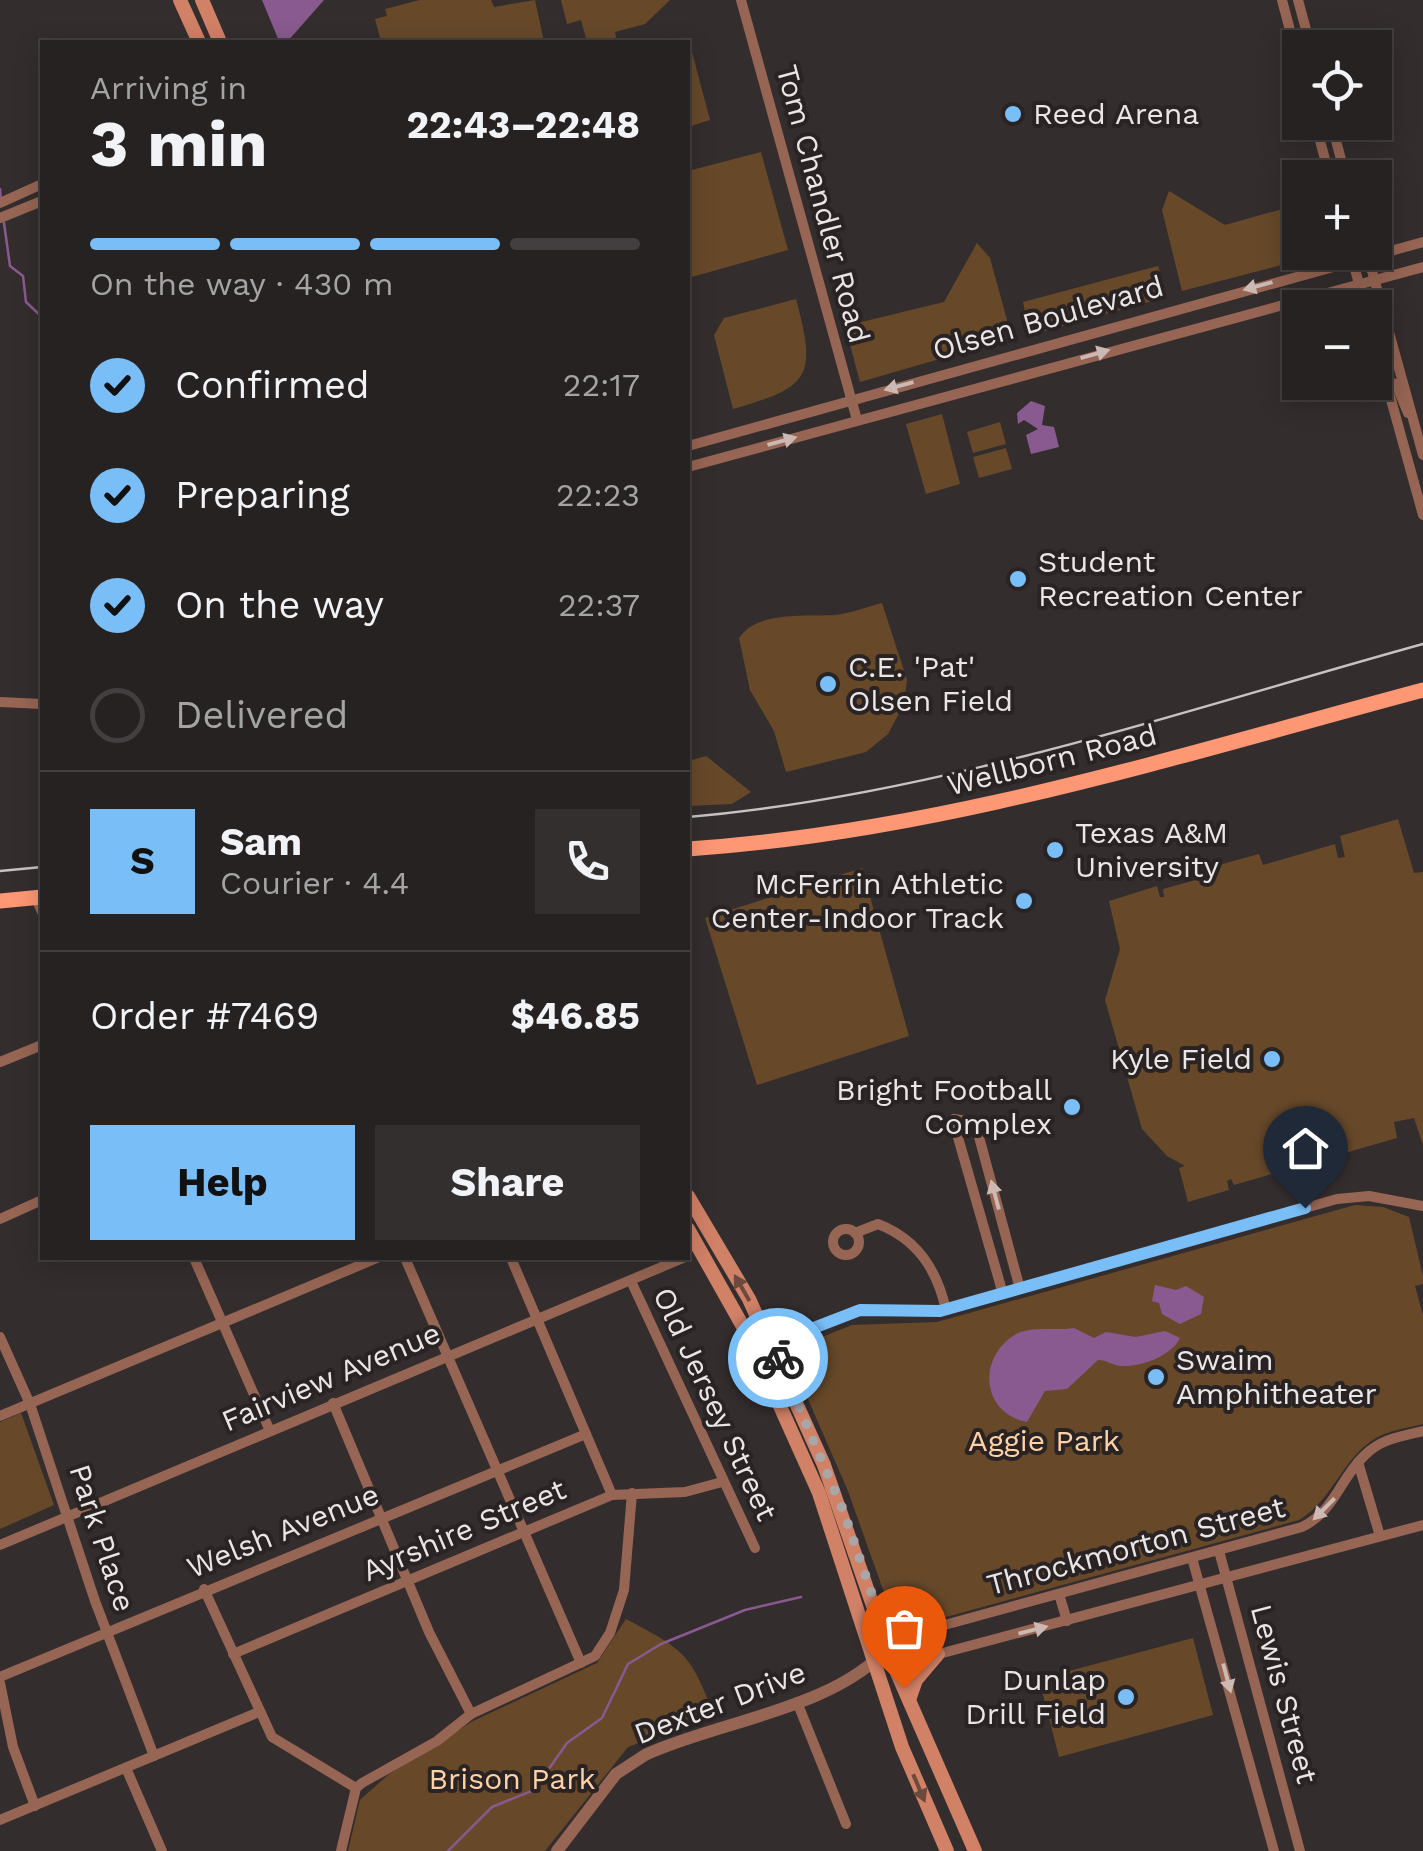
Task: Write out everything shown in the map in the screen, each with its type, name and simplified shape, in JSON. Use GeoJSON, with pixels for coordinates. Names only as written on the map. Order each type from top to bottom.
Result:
{"type":"FeatureCollection","features":[{"type":"Feature","properties":{"kind":"main road"},"geometry":{"type":"LineString","coordinates":[[180,0],[198,40]]}},
{"type":"Feature","properties":{"kind":"main road"},"geometry":{"type":"LineString","coordinates":[[202,0],[219,40]]}},
{"type":"Feature","properties":{"kind":"main road","name":"Wellborn Road"},"geometry":{"type":"LineString","coordinates":[[690,849],[803,839],[940,817],[1423,690]]}},
{"type":"Feature","properties":{"kind":"main road"},"geometry":{"type":"LineString","coordinates":[[0,900],[40,902]]}},
{"type":"Feature","properties":{"kind":"main road"},"geometry":{"type":"LineString","coordinates":[[692,1213],[772,1344],[843,1510],[894,1666],[975,1851]]}},
{"type":"Feature","properties":{"kind":"main road"},"geometry":{"type":"LineString","coordinates":[[690,1254],[756,1352],[830,1522],[902,1747],[946,1851]]}},
{"type":"Feature","properties":{"kind":"main road"},"geometry":{"type":"LineString","coordinates":[[874,1604],[894,1622],[930,1629]]}},
{"type":"Feature","properties":{"kind":"main road"},"geometry":{"type":"LineString","coordinates":[[909,1701],[916,1680],[938,1654]]}},
{"type":"Feature","properties":{"kind":"street","name":"Tom Chandler Road"},"geometry":{"type":"LineString","coordinates":[[741,0],[857,420]]}},
{"type":"Feature","properties":{"kind":"street"},"geometry":{"type":"LineString","coordinates":[[1282,0],[1290,30]]}},
{"type":"Feature","properties":{"kind":"street"},"geometry":{"type":"LineString","coordinates":[[1298,0],[1306,28],[1298,30]]}},
{"type":"Feature","properties":{"kind":"street"},"geometry":{"type":"LineString","coordinates":[[3,201],[40,185]]}},
{"type":"Feature","properties":{"kind":"street"},"geometry":{"type":"LineString","coordinates":[[5,216],[40,201]]}},
{"type":"Feature","properties":{"kind":"street","name":"Olsen Boulevard"},"geometry":{"type":"LineString","coordinates":[[1392,249],[1423,242]]}},
{"type":"Feature","properties":{"kind":"street","name":"Olsen Boulevard"},"geometry":{"type":"LineString","coordinates":[[690,466],[1423,266]]}},
{"type":"Feature","properties":{"kind":"street","name":"Olsen Boulevard"},"geometry":{"type":"LineString","coordinates":[[690,445],[1307,270]]}},
{"type":"Feature","properties":{"kind":"street"},"geometry":{"type":"LineString","coordinates":[[1355,270],[1361,290]]}},
{"type":"Feature","properties":{"kind":"street"},"geometry":{"type":"LineString","coordinates":[[1372,270],[1422,451],[1405,450]]}},
{"type":"Feature","properties":{"kind":"street"},"geometry":{"type":"LineString","coordinates":[[1178,308],[1180,332]]}},
{"type":"Feature","properties":{"kind":"street"},"geometry":{"type":"LineString","coordinates":[[1392,382],[1402,407],[1412,417]]}},
{"type":"Feature","properties":{"kind":"street"},"geometry":{"type":"LineString","coordinates":[[1391,400],[1423,515]]}},
{"type":"Feature","properties":{"kind":"street"},"geometry":{"type":"LineString","coordinates":[[0,702],[40,704]]}},
{"type":"Feature","properties":{"kind":"street"},"geometry":{"type":"LineString","coordinates":[[0,1062],[40,1046]]}},
{"type":"Feature","properties":{"kind":"street"},"geometry":{"type":"LineString","coordinates":[[1003,1294],[954,1118],[961,1116],[974,1122],[1020,1289]]}},
{"type":"Feature","properties":{"kind":"street"},"geometry":{"type":"LineString","coordinates":[[756,1352],[860,1310],[920,1314],[946,1310],[1345,1198],[1376,1196],[1423,1206]]}},
{"type":"Feature","properties":{"kind":"street"},"geometry":{"type":"LineString","coordinates":[[0,1218],[40,1201]]}},
{"type":"Feature","properties":{"kind":"street"},"geometry":{"type":"LineString","coordinates":[[855,1233],[868,1224],[878,1224],[909,1241],[932,1268],[946,1310]]}},
{"type":"Feature","properties":{"kind":"street"},"geometry":{"type":"LineString","coordinates":[[195,1260],[270,1431]]}},
{"type":"Feature","properties":{"kind":"street"},"geometry":{"type":"LineString","coordinates":[[407,1260],[581,1663]]}},
{"type":"Feature","properties":{"kind":"street"},"geometry":{"type":"LineString","coordinates":[[512,1260],[612,1495]]}},
{"type":"Feature","properties":{"kind":"street","name":"Fairview Avenue"},"geometry":{"type":"LineString","coordinates":[[0,1545],[677,1260]]}},
{"type":"Feature","properties":{"kind":"street"},"geometry":{"type":"LineString","coordinates":[[0,1416],[357,1261]]}},
{"type":"Feature","properties":{"kind":"street","name":"Old Jersey Street"},"geometry":{"type":"LineString","coordinates":[[631,1281],[754,1548]]}},
{"type":"Feature","properties":{"kind":"street","name":"Park Place"},"geometry":{"type":"LineString","coordinates":[[0,1337],[30,1404],[154,1756]]}},
{"type":"Feature","properties":{"kind":"street"},"geometry":{"type":"LineString","coordinates":[[334,1403],[408,1580],[471,1714]]}},
{"type":"Feature","properties":{"kind":"street","name":"Throckmorton Street"},"geometry":{"type":"LineString","coordinates":[[888,1648],[930,1629],[1308,1524],[1330,1505],[1358,1462],[1386,1440],[1423,1430]]}},
{"type":"Feature","properties":{"kind":"street","name":"Welsh Avenue"},"geometry":{"type":"LineString","coordinates":[[0,1680],[204,1589],[586,1434]]}},
{"type":"Feature","properties":{"kind":"street"},"geometry":{"type":"LineString","coordinates":[[1358,1462],[1380,1536]]}},
{"type":"Feature","properties":{"kind":"street","name":"Ayrshire Street"},"geometry":{"type":"LineString","coordinates":[[233,1654],[612,1495],[685,1492],[722,1482]]}},
{"type":"Feature","properties":{"kind":"street"},"geometry":{"type":"LineString","coordinates":[[341,1851],[356,1788],[437,1740],[471,1714],[595,1656],[618,1615],[632,1539],[632,1493]]}},
{"type":"Feature","properties":{"kind":"street"},"geometry":{"type":"LineString","coordinates":[[875,1663],[894,1666],[1423,1524]]}},
{"type":"Feature","properties":{"kind":"street","name":"Lewis Street"},"geometry":{"type":"LineString","coordinates":[[1219,1550],[1300,1851]]}},
{"type":"Feature","properties":{"kind":"street","name":"Lewis Street"},"geometry":{"type":"LineString","coordinates":[[1192,1558],[1274,1851]]}},
{"type":"Feature","properties":{"kind":"street"},"geometry":{"type":"LineString","coordinates":[[204,1589],[272,1736],[356,1788]]}},
{"type":"Feature","properties":{"kind":"street"},"geometry":{"type":"LineString","coordinates":[[1060,1594],[1068,1620]]}},
{"type":"Feature","properties":{"kind":"street"},"geometry":{"type":"LineString","coordinates":[[875,1663],[888,1648]]}},
{"type":"Feature","properties":{"kind":"street","name":"Dexter Drive"},"geometry":{"type":"LineString","coordinates":[[557,1851],[616,1774],[645,1755],[680,1739],[734,1726],[797,1702],[875,1663]]}},
{"type":"Feature","properties":{"kind":"street"},"geometry":{"type":"LineString","coordinates":[[0,1680],[12,1747],[35,1806]]}},
{"type":"Feature","properties":{"kind":"street"},"geometry":{"type":"LineString","coordinates":[[797,1702],[846,1824]]}},
{"type":"Feature","properties":{"kind":"street"},"geometry":{"type":"LineString","coordinates":[[0,1820],[259,1712]]}},
{"type":"Feature","properties":{"kind":"street"},"geometry":{"type":"LineString","coordinates":[[126,1768],[162,1851]]}},
{"type":"Feature","properties":{"kind":"green space"},"geometry":{"type":"Polygon","coordinates":[[[420,0],[491,0],[494,7],[535,0],[544,40],[371,40],[380,38],[375,19],[387,16],[385,9],[420,0]]]}},
{"type":"Feature","properties":{"kind":"green space"},"geometry":{"type":"Polygon","coordinates":[[[561,0],[670,0],[645,24],[615,32],[617,40],[586,40],[581,20],[567,24],[561,0]]]}},
{"type":"Feature","properties":{"kind":"green space"},"geometry":{"type":"Polygon","coordinates":[[[690,52],[710,120],[690,126],[690,52]]]}},
{"type":"Feature","properties":{"kind":"green space"},"geometry":{"type":"Polygon","coordinates":[[[761,152],[788,250],[690,277],[690,170],[761,152]]]}},
{"type":"Feature","properties":{"kind":"green space"},"geometry":{"type":"Polygon","coordinates":[[[1169,191],[1225,225],[1282,209],[1282,265],[1182,291],[1162,210],[1169,191]]]}},
{"type":"Feature","properties":{"kind":"green space"},"geometry":{"type":"Polygon","coordinates":[[[977,243],[990,258],[1012,338],[860,382],[845,326],[944,302],[977,243]]]}},
{"type":"Feature","properties":{"kind":"green space"},"geometry":{"type":"Polygon","coordinates":[[[1158,266],[1167,297],[1030,335],[1023,302],[1158,266]]]}},
{"type":"Feature","properties":{"kind":"green space"},"geometry":{"type":"Polygon","coordinates":[[[796,299],[806,346],[801,375],[778,394],[733,409],[714,335],[724,318],[796,299]]]}},
{"type":"Feature","properties":{"kind":"green space"},"geometry":{"type":"Polygon","coordinates":[[[942,414],[960,484],[926,494],[906,424],[942,414]]]}},
{"type":"Feature","properties":{"kind":"green space"},"geometry":{"type":"Polygon","coordinates":[[[1000,422],[1006,444],[973,453],[967,432],[1000,422]]]}},
{"type":"Feature","properties":{"kind":"green space"},"geometry":{"type":"Polygon","coordinates":[[[1006,448],[1012,469],[979,478],[973,457],[1006,448]]]}},
{"type":"Feature","properties":{"kind":"green space","name":"C.E. 'Pat' Olsen Field"},"geometry":{"type":"Polygon","coordinates":[[[882,603],[907,680],[904,704],[888,734],[866,752],[786,772],[774,731],[750,690],[739,638],[747,629],[770,619],[836,615],[882,603]]]}},
{"type":"Feature","properties":{"kind":"green space"},"geometry":{"type":"Polygon","coordinates":[[[706,756],[751,792],[732,804],[690,806],[690,760],[706,756]]]}},
{"type":"Feature","properties":{"kind":"green space","name":"Kyle Field"},"geometry":{"type":"Polygon","coordinates":[[[1398,819],[1414,873],[1423,872],[1423,1145],[1414,1118],[1394,1122],[1397,1138],[1234,1185],[1231,1179],[1227,1181],[1229,1190],[1188,1202],[1179,1168],[1185,1166],[1167,1156],[1142,1129],[1105,1000],[1120,949],[1109,901],[1157,886],[1160,897],[1164,897],[1163,889],[1207,877],[1208,868],[1259,854],[1263,865],[1335,844],[1338,858],[1345,857],[1340,836],[1398,819]]]}},
{"type":"Feature","properties":{"kind":"green space"},"geometry":{"type":"Polygon","coordinates":[[[862,868],[909,1036],[757,1085],[705,918],[862,868]]]}},
{"type":"Feature","properties":{"kind":"green space","name":"Aggie Park"},"geometry":{"type":"Polygon","coordinates":[[[1355,1205],[1383,1207],[1409,1217],[1423,1276],[1423,1284],[1415,1286],[1423,1315],[1423,1424],[1387,1433],[1364,1446],[1321,1502],[1299,1520],[928,1622],[893,1618],[848,1491],[787,1351],[852,1325],[937,1322],[1355,1205]]]}},
{"type":"Feature","properties":{"kind":"green space"},"geometry":{"type":"Polygon","coordinates":[[[21,1413],[54,1505],[0,1529],[0,1422],[21,1413]]]}},
{"type":"Feature","properties":{"kind":"green space","name":"Brison Park"},"geometry":{"type":"Polygon","coordinates":[[[626,1619],[683,1655],[714,1715],[628,1747],[545,1851],[348,1851],[360,1800],[389,1774],[473,1721],[597,1663],[626,1619]]]}},
{"type":"Feature","properties":{"kind":"green space","name":"Dunlap Drill Field"},"geometry":{"type":"Polygon","coordinates":[[[1193,1638],[1213,1715],[1059,1757],[1039,1679],[1193,1638]]]}},
{"type":"Feature","properties":{"kind":"shaded area"},"geometry":{"type":"Polygon","coordinates":[[[262,0],[324,0],[289,40],[279,40],[262,0]]]}},
{"type":"Feature","properties":{"kind":"shaded area"},"geometry":{"type":"Polygon","coordinates":[[[1031,401],[1045,406],[1042,425],[1054,427],[1059,447],[1031,454],[1026,435],[1038,429],[1024,420],[1018,424],[1017,413],[1031,401]]]}},
{"type":"Feature","properties":{"kind":"shaded area"},"geometry":{"type":"Polygon","coordinates":[[[1155,1285],[1176,1290],[1186,1286],[1204,1297],[1201,1314],[1180,1324],[1162,1314],[1159,1303],[1152,1301],[1155,1285]]]}},
{"type":"Feature","properties":{"kind":"shaded area"},"geometry":{"type":"Polygon","coordinates":[[[1074,1328],[1094,1338],[1106,1332],[1136,1337],[1165,1331],[1180,1338],[1164,1355],[1138,1364],[1121,1366],[1098,1360],[1067,1389],[1045,1391],[1027,1422],[1000,1407],[989,1382],[990,1368],[1005,1343],[1024,1331],[1074,1328]]]}},
{"type":"Feature","properties":{"kind":"waterway"},"geometry":{"type":"LineString","coordinates":[[0,189],[1,200]]}},
{"type":"Feature","properties":{"kind":"waterway"},"geometry":{"type":"LineString","coordinates":[[4,223],[10,266],[23,276],[26,302],[40,315]]}},
{"type":"Feature","properties":{"kind":"waterway"},"geometry":{"type":"LineString","coordinates":[[448,1851],[492,1807],[534,1790],[567,1743],[602,1718],[628,1664],[661,1644],[745,1610],[801,1597]]}},
{"type":"Feature","properties":{"kind":"railway"},"geometry":{"type":"LineString","coordinates":[[690,817],[781,806],[966,770],[1423,644]]}},
{"type":"Feature","properties":{"kind":"railway"},"geometry":{"type":"LineString","coordinates":[[0,871],[40,867]]}},
{"type":"Feature","properties":{"kind":"way so far"},"geometry":{"type":"LineString","coordinates":[[778,1358],[843,1510],[904,1688]]}},
{"type":"Feature","properties":{"kind":"place","name":"Reed Arena"},"geometry":{"type":"Point","coordinates":[1013,114]}},
{"type":"Feature","properties":{"kind":"place","name":"Student Recreation Center"},"geometry":{"type":"Point","coordinates":[1018,579]}},
{"type":"Feature","properties":{"kind":"place","name":"C.E. 'Pat' Olsen Field"},"geometry":{"type":"Point","coordinates":[828,684]}},
{"type":"Feature","properties":{"kind":"place","name":"Texas A&M University"},"geometry":{"type":"Point","coordinates":[1055,850]}},
{"type":"Feature","properties":{"kind":"place","name":"McFerrin Athletic Center-Indoor Track"},"geometry":{"type":"Point","coordinates":[1024,901]}},
{"type":"Feature","properties":{"kind":"place","name":"Kyle Field"},"geometry":{"type":"Point","coordinates":[1272,1059]}},
{"type":"Feature","properties":{"kind":"place","name":"Bright Football Complex"},"geometry":{"type":"Point","coordinates":[1072,1107]}},
{"type":"Feature","properties":{"kind":"place","name":"Swaim Amphitheater"},"geometry":{"type":"Point","coordinates":[1156,1377]}},
{"type":"Feature","properties":{"kind":"place","name":"Dunlap Drill Field"},"geometry":{"type":"Point","coordinates":[1126,1697]}},
{"type":"Feature","properties":{"kind":"route"},"geometry":{"type":"LineString","coordinates":[[778,1358],[772,1344],[860,1310],[915,1314],[940,1311],[1305,1208]]}}]}
